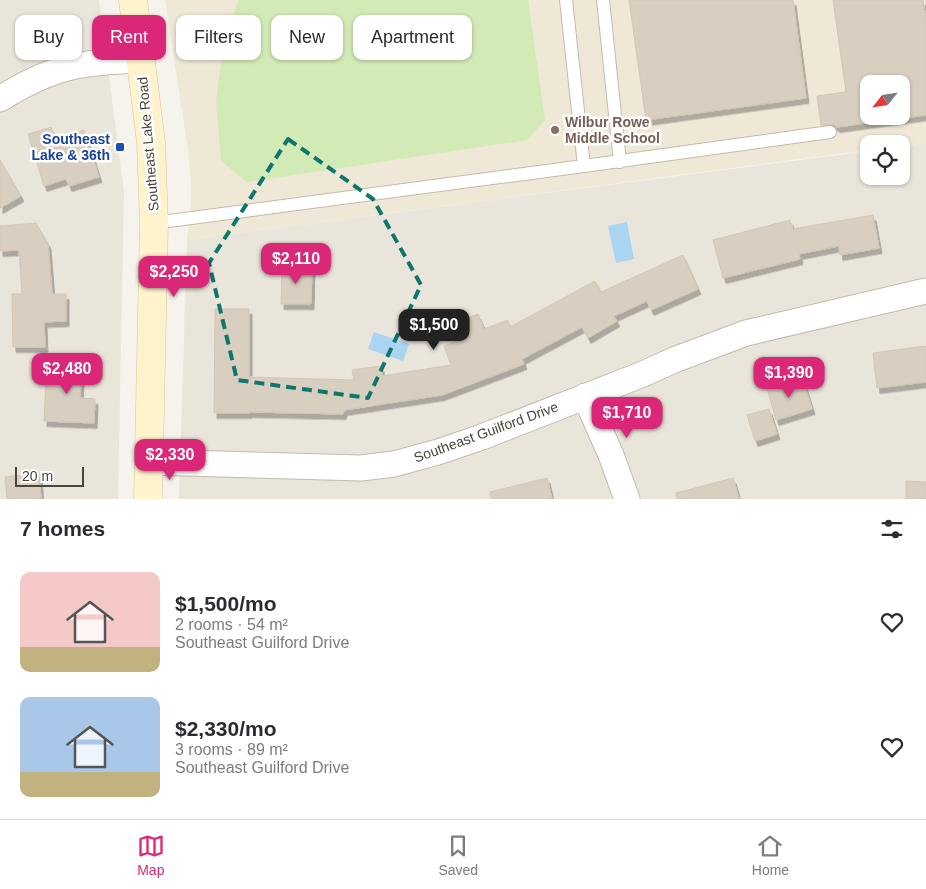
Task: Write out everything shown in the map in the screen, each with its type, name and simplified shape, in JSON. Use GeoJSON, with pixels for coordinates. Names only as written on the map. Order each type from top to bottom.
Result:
{"type":"FeatureCollection","features":[{"type":"Feature","properties":{"kind":"main road","name":"Southeast Lake Road"},"geometry":{"type":"LineString","coordinates":[[132,0],[134,15]]}},
{"type":"Feature","properties":{"kind":"main road","name":"Southeast Lake Road"},"geometry":{"type":"LineString","coordinates":[[140,60],[151,142],[154,223],[148,499]]}},
{"type":"Feature","properties":{"kind":"street"},"geometry":{"type":"LineString","coordinates":[[0,99],[22,85],[46,74],[69,67],[89,63],[140,60]]}},
{"type":"Feature","properties":{"kind":"street","name":"Southeast Guilford Drive"},"geometry":{"type":"LineString","coordinates":[[149,462],[361,468],[394,464],[482,437],[746,333],[926,291]]}},
{"type":"Feature","properties":{"kind":"street"},"geometry":{"type":"LineString","coordinates":[[585,396],[612,455],[627,499]]}},
{"type":"Feature","properties":{"kind":"lane"},"geometry":{"type":"LineString","coordinates":[[566,0],[584,166]]}},
{"type":"Feature","properties":{"kind":"lane"},"geometry":{"type":"LineString","coordinates":[[603,0],[620,162]]}},
{"type":"Feature","properties":{"kind":"lane"},"geometry":{"type":"LineString","coordinates":[[154,223],[620,162],[830,132]]}},
{"type":"Feature","properties":{"kind":"highlighted area"},"geometry":{"type":"Polygon","coordinates":[[[288,139],[373,199],[421,285],[368,398],[237,380],[209,263],[288,139]]]}},
{"type":"Feature","properties":{"kind":"shaded area"},"geometry":{"type":"Polygon","coordinates":[[[0,0],[99,0],[101,15],[92,15],[92,60],[107,60],[124,192],[118,499],[0,499],[0,0]]]}},
{"type":"Feature","properties":{"kind":"shaded area","name":"Wilbur Rowe Middle School"},"geometry":{"type":"Polygon","coordinates":[[[165,0],[926,0],[926,143],[910,145],[910,135],[860,135],[860,151],[187,240],[191,183],[188,150],[165,0]]]}},
{"type":"Feature","properties":{"kind":"shaded area"},"geometry":{"type":"Polygon","coordinates":[[[926,143],[926,499],[179,499],[187,240],[860,152],[860,185],[910,185],[910,145],[926,143]]]}},
{"type":"Feature","properties":{"kind":"green space"},"geometry":{"type":"Polygon","coordinates":[[[239,0],[528,0],[545,120],[527,140],[247,182],[221,161],[216,100],[221,60],[261,60],[261,15],[233,15],[239,0]]]}},
{"type":"Feature","properties":{"kind":"water"},"geometry":{"type":"Polygon","coordinates":[[[627,222],[634,259],[616,263],[608,226],[627,222]]]}},
{"type":"Feature","properties":{"kind":"water"},"geometry":{"type":"Polygon","coordinates":[[[374,332],[409,344],[403,361],[368,349],[374,332]]]}},
{"type":"Feature","properties":{"kind":"building"},"geometry":{"type":"Polygon","coordinates":[[[629,0],[793,0],[806,98],[646,120],[629,0]]]}},
{"type":"Feature","properties":{"kind":"building"},"geometry":{"type":"Polygon","coordinates":[[[833,0],[923,0],[926,19],[926,115],[910,117],[910,75],[860,75],[860,124],[837,127],[833,124],[821,125],[817,96],[846,92],[833,0]]]}},
{"type":"Feature","properties":{"kind":"building"},"geometry":{"type":"Polygon","coordinates":[[[51,127],[55,139],[84,130],[99,177],[69,186],[66,179],[44,186],[28,134],[51,127]]]}},
{"type":"Feature","properties":{"kind":"building"},"geometry":{"type":"Polygon","coordinates":[[[0,160],[21,196],[0,208],[0,160]]]}},
{"type":"Feature","properties":{"kind":"building"},"geometry":{"type":"Polygon","coordinates":[[[873,215],[879,248],[840,255],[839,246],[799,254],[800,259],[723,278],[713,240],[790,220],[793,229],[873,215]]]}},
{"type":"Feature","properties":{"kind":"building"},"geometry":{"type":"Polygon","coordinates":[[[36,223],[48,244],[52,294],[66,294],[66,321],[44,322],[45,347],[13,347],[12,294],[22,294],[19,250],[0,251],[0,226],[36,223]]]}},
{"type":"Feature","properties":{"kind":"building"},"geometry":{"type":"Polygon","coordinates":[[[683,255],[698,289],[651,310],[647,301],[614,316],[617,321],[588,338],[582,327],[522,359],[524,364],[442,395],[344,410],[343,414],[214,413],[215,309],[249,309],[249,377],[354,380],[352,370],[381,366],[382,376],[451,365],[444,346],[463,339],[457,322],[478,314],[484,329],[508,320],[510,327],[595,281],[601,292],[683,255]]]}},
{"type":"Feature","properties":{"kind":"building"},"geometry":{"type":"Polygon","coordinates":[[[282,266],[312,266],[311,304],[281,304],[282,266]]]}},
{"type":"Feature","properties":{"kind":"building"},"geometry":{"type":"Polygon","coordinates":[[[926,346],[926,382],[877,388],[873,353],[926,346]]]}},
{"type":"Feature","properties":{"kind":"building"},"geometry":{"type":"Polygon","coordinates":[[[47,362],[82,364],[80,398],[95,399],[94,423],[44,421],[47,362]]]}},
{"type":"Feature","properties":{"kind":"building"},"geometry":{"type":"Polygon","coordinates":[[[802,377],[812,409],[776,420],[767,388],[802,377]]]}},
{"type":"Feature","properties":{"kind":"building"},"geometry":{"type":"Polygon","coordinates":[[[769,409],[777,434],[755,441],[747,415],[769,409]]]}},
{"type":"Feature","properties":{"kind":"building"},"geometry":{"type":"Polygon","coordinates":[[[39,473],[41,499],[7,499],[5,477],[39,473]]]}},
{"type":"Feature","properties":{"kind":"building"},"geometry":{"type":"Polygon","coordinates":[[[547,478],[552,499],[491,499],[490,492],[547,478]]]}},
{"type":"Feature","properties":{"kind":"building"},"geometry":{"type":"Polygon","coordinates":[[[733,478],[739,499],[677,499],[676,493],[733,478]]]}},
{"type":"Feature","properties":{"kind":"building"},"geometry":{"type":"Polygon","coordinates":[[[906,481],[926,482],[926,499],[906,499],[906,481]]]}},
{"type":"Feature","properties":{"kind":"place","name":"Wilbur Rowe Middle School"},"geometry":{"type":"Point","coordinates":[555,130]}},
{"type":"Feature","properties":{"kind":"place","name":"Southeast Lake & 36th"},"geometry":{"type":"Point","coordinates":[120,147]}}]}
